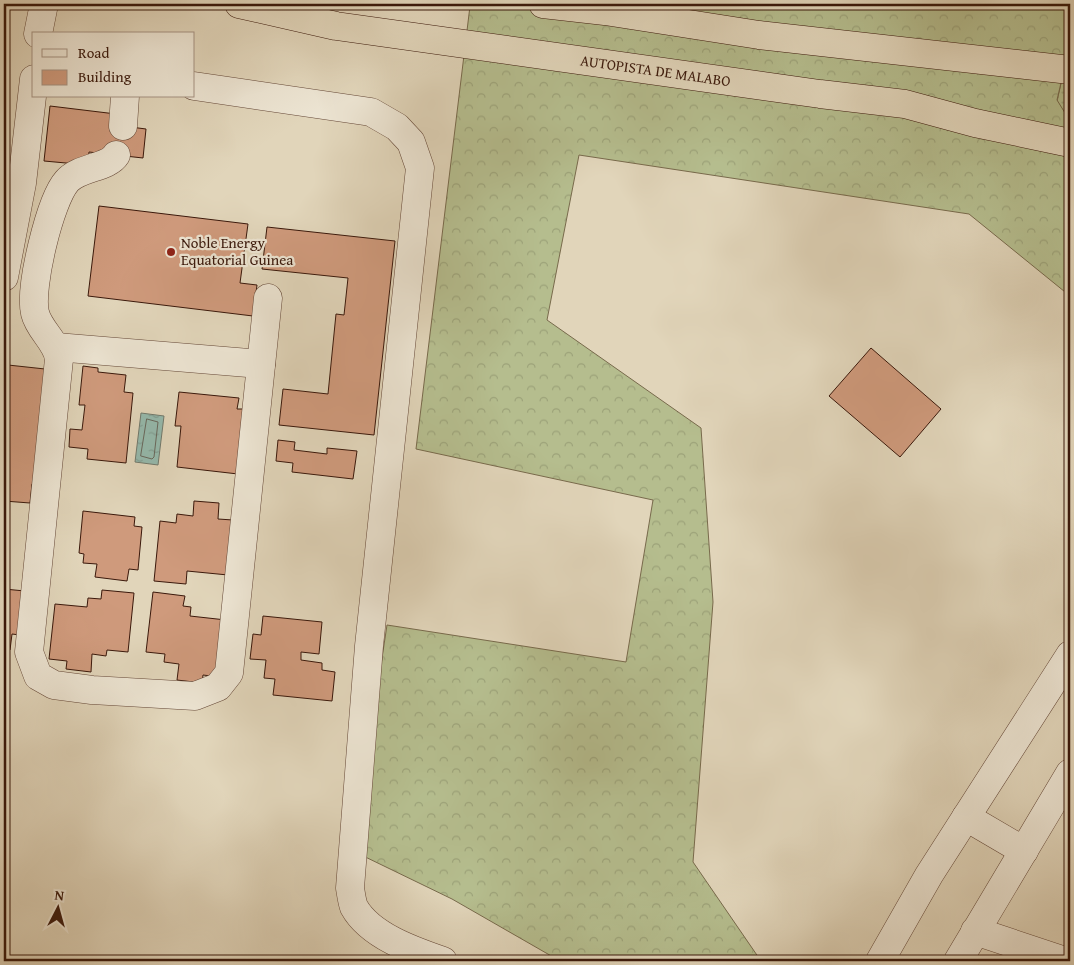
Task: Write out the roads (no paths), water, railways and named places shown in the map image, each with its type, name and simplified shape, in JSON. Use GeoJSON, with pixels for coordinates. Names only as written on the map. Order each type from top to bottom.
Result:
{"type":"FeatureCollection","features":[{"type":"Feature","properties":{"kind":"highway","name":"AUTOPISTA DE MALABO"},"geometry":{"type":"LineString","coordinates":[[239,4],[336,26],[820,94],[906,104],[975,123],[1070,143]]}},
{"type":"Feature","properties":{"kind":"highway"},"geometry":{"type":"LineString","coordinates":[[543,4],[606,7],[758,35],[1070,70]]}},
{"type":"Feature","properties":{"kind":"street"},"geometry":{"type":"LineString","coordinates":[[38,32],[44,4]]}},
{"type":"Feature","properties":{"kind":"street"},"geometry":{"type":"LineString","coordinates":[[195,86],[370,112],[397,127],[411,142],[420,168],[369,646],[350,888],[354,907],[370,925],[403,947],[443,961]]}},
{"type":"Feature","properties":{"kind":"street"},"geometry":{"type":"LineString","coordinates":[[4,277],[22,183],[32,96]]}},
{"type":"Feature","properties":{"kind":"street"},"geometry":{"type":"LineString","coordinates":[[123,126],[125,98]]}},
{"type":"Feature","properties":{"kind":"street"},"geometry":{"type":"LineString","coordinates":[[116,154],[108,162],[84,170],[68,179],[60,191],[50,214],[39,264],[34,311],[41,329],[56,347],[59,359],[29,652],[38,676],[54,685],[144,694],[195,696],[218,687],[229,673],[268,298]]}},
{"type":"Feature","properties":{"kind":"street"},"geometry":{"type":"LineString","coordinates":[[56,347],[261,364]]}},
{"type":"Feature","properties":{"kind":"street"},"geometry":{"type":"LineString","coordinates":[[880,961],[929,875],[1070,656]]}},
{"type":"Feature","properties":{"kind":"street"},"geometry":{"type":"LineString","coordinates":[[958,961],[1070,772]]}},
{"type":"Feature","properties":{"kind":"street"},"geometry":{"type":"LineString","coordinates":[[966,817],[1024,851]]}},
{"type":"Feature","properties":{"kind":"street"},"geometry":{"type":"LineString","coordinates":[[975,931],[1065,961]]}},
{"type":"Feature","properties":{"kind":"water"},"geometry":{"type":"Polygon","coordinates":[[[141,413],[164,416],[158,465],[135,462],[141,413]]]}},
{"type":"Feature","properties":{"kind":"place","name":"Noble Energy Equatorial Guinea"},"geometry":{"type":"Point","coordinates":[171,252]}}]}
